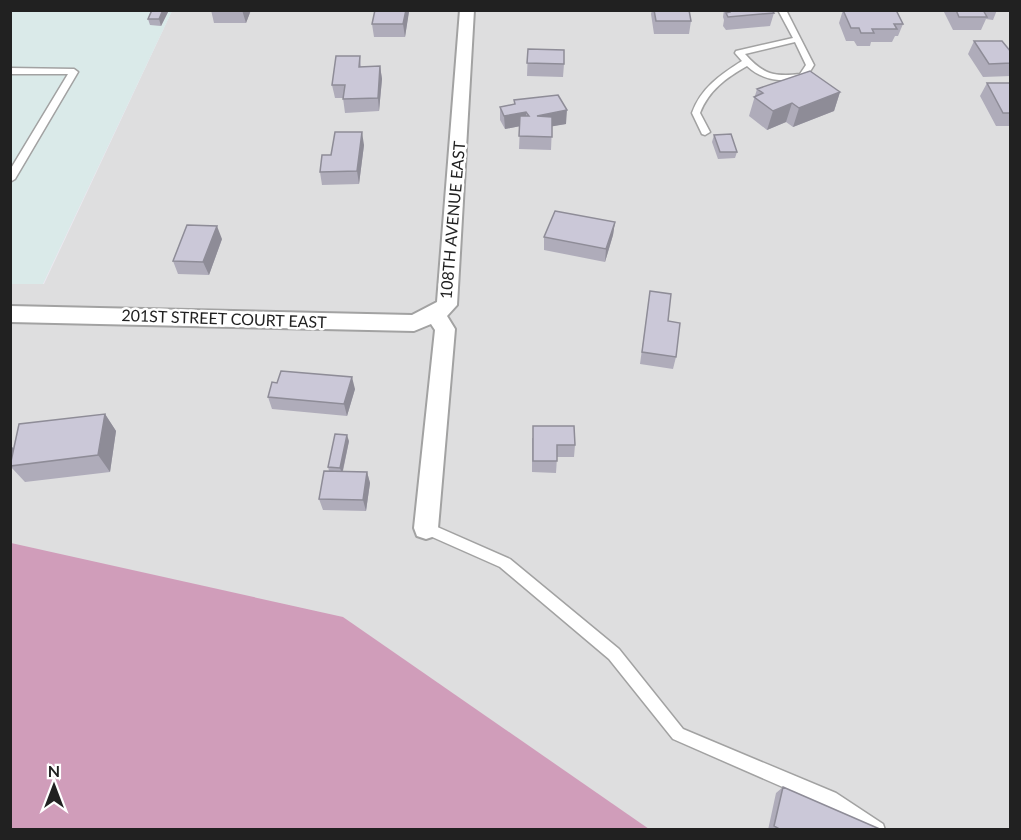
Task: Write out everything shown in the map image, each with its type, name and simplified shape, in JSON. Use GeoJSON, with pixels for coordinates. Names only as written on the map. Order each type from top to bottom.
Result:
{"type":"FeatureCollection","features":[{"type":"Feature","properties":{"kind":"street","name":"108TH AVENUE EAST"},"geometry":{"type":"LineString","coordinates":[[426,528],[445,329],[435,314],[447,305],[467,10]]}},
{"type":"Feature","properties":{"kind":"street","name":"201ST STREET COURT EAST"},"geometry":{"type":"LineString","coordinates":[[10,314],[414,323],[435,314]]}},
{"type":"Feature","properties":{"kind":"lane"},"geometry":{"type":"LineString","coordinates":[[783,10],[798,39],[810,65],[803,76],[776,80],[756,72],[739,53],[798,39]]}},
{"type":"Feature","properties":{"kind":"lane"},"geometry":{"type":"LineString","coordinates":[[705,132],[696,113],[700,99],[718,79],[747,62]]}},
{"type":"Feature","properties":{"kind":"lane"},"geometry":{"type":"LineString","coordinates":[[10,71],[74,72],[60,100],[10,179]]}},
{"type":"Feature","properties":{"kind":"lane"},"geometry":{"type":"LineString","coordinates":[[426,528],[505,563],[614,654],[678,734],[830,799],[877,830]]}},
{"type":"Feature","properties":{"kind":"shaded area"},"geometry":{"type":"Polygon","coordinates":[[[11,11],[172,11],[43,284],[11,284],[11,11]]]}},
{"type":"Feature","properties":{"kind":"shaded area"},"geometry":{"type":"Polygon","coordinates":[[[172,11],[1010,11],[1010,829],[11,830],[11,284],[44,284],[172,11]]]}},
{"type":"Feature","properties":{"kind":"shaded area"},"geometry":{"type":"Polygon","coordinates":[[[11,543],[343,617],[649,829],[11,829],[11,543]]]}},
{"type":"Feature","properties":{"kind":"building"},"geometry":{"type":"Polygon","coordinates":[[[152,10],[163,10],[159,19],[148,19],[152,10]]]}},
{"type":"Feature","properties":{"kind":"building"},"geometry":{"type":"Polygon","coordinates":[[[375,10],[406,10],[403,24],[372,24],[375,10]]]}},
{"type":"Feature","properties":{"kind":"building"},"geometry":{"type":"Polygon","coordinates":[[[654,10],[689,10],[691,21],[656,21],[654,10]]]}},
{"type":"Feature","properties":{"kind":"building"},"geometry":{"type":"Polygon","coordinates":[[[729,10],[772,10],[774,13],[728,17],[726,13],[730,12],[729,10]]]}},
{"type":"Feature","properties":{"kind":"building"},"geometry":{"type":"Polygon","coordinates":[[[843,10],[896,10],[903,24],[894,24],[897,29],[872,29],[874,33],[861,33],[859,28],[851,28],[843,10]]]}},
{"type":"Feature","properties":{"kind":"building"},"geometry":{"type":"Polygon","coordinates":[[[956,10],[983,10],[987,17],[959,17],[956,10]]]}},
{"type":"Feature","properties":{"kind":"building"},"geometry":{"type":"Polygon","coordinates":[[[974,41],[1002,41],[1011,52],[1011,63],[989,64],[974,41]]]}},
{"type":"Feature","properties":{"kind":"building"},"geometry":{"type":"Polygon","coordinates":[[[528,49],[564,50],[564,64],[527,63],[528,49]]]}},
{"type":"Feature","properties":{"kind":"building"},"geometry":{"type":"Polygon","coordinates":[[[336,56],[360,56],[359,67],[380,66],[378,98],[343,99],[345,85],[332,85],[336,56]]]}},
{"type":"Feature","properties":{"kind":"building"},"geometry":{"type":"Polygon","coordinates":[[[810,71],[840,92],[799,108],[792,103],[773,111],[754,97],[763,93],[757,89],[810,71]]]}},
{"type":"Feature","properties":{"kind":"building"},"geometry":{"type":"Polygon","coordinates":[[[987,83],[1011,83],[1011,113],[1003,113],[987,83]]]}},
{"type":"Feature","properties":{"kind":"building"},"geometry":{"type":"Polygon","coordinates":[[[558,95],[567,110],[537,116],[552,117],[552,137],[519,136],[520,116],[529,116],[526,112],[504,116],[500,107],[515,104],[514,100],[558,95]]]}},
{"type":"Feature","properties":{"kind":"building"},"geometry":{"type":"Polygon","coordinates":[[[335,132],[362,132],[357,171],[320,172],[322,155],[331,155],[335,132]]]}},
{"type":"Feature","properties":{"kind":"building"},"geometry":{"type":"Polygon","coordinates":[[[731,134],[737,152],[720,152],[714,135],[731,134]]]}},
{"type":"Feature","properties":{"kind":"building"},"geometry":{"type":"Polygon","coordinates":[[[555,211],[615,222],[606,249],[544,237],[555,211]]]}},
{"type":"Feature","properties":{"kind":"building"},"geometry":{"type":"Polygon","coordinates":[[[187,225],[217,226],[203,262],[173,261],[187,225]]]}},
{"type":"Feature","properties":{"kind":"building"},"geometry":{"type":"Polygon","coordinates":[[[650,291],[671,294],[668,321],[680,323],[676,357],[642,352],[650,291]]]}},
{"type":"Feature","properties":{"kind":"building"},"geometry":{"type":"Polygon","coordinates":[[[281,371],[352,377],[344,404],[268,397],[272,382],[277,383],[281,371]]]}},
{"type":"Feature","properties":{"kind":"building"},"geometry":{"type":"Polygon","coordinates":[[[105,414],[98,455],[10,466],[19,424],[105,414]]]}},
{"type":"Feature","properties":{"kind":"building"},"geometry":{"type":"Polygon","coordinates":[[[533,426],[574,426],[575,445],[557,445],[557,461],[533,461],[533,426]]]}},
{"type":"Feature","properties":{"kind":"building"},"geometry":{"type":"Polygon","coordinates":[[[335,434],[347,435],[340,468],[328,467],[335,434]]]}},
{"type":"Feature","properties":{"kind":"building"},"geometry":{"type":"Polygon","coordinates":[[[324,471],[367,472],[363,500],[319,499],[324,471]]]}},
{"type":"Feature","properties":{"kind":"building"},"geometry":{"type":"Polygon","coordinates":[[[783,787],[882,830],[781,830],[774,826],[783,787]]]}}]}
